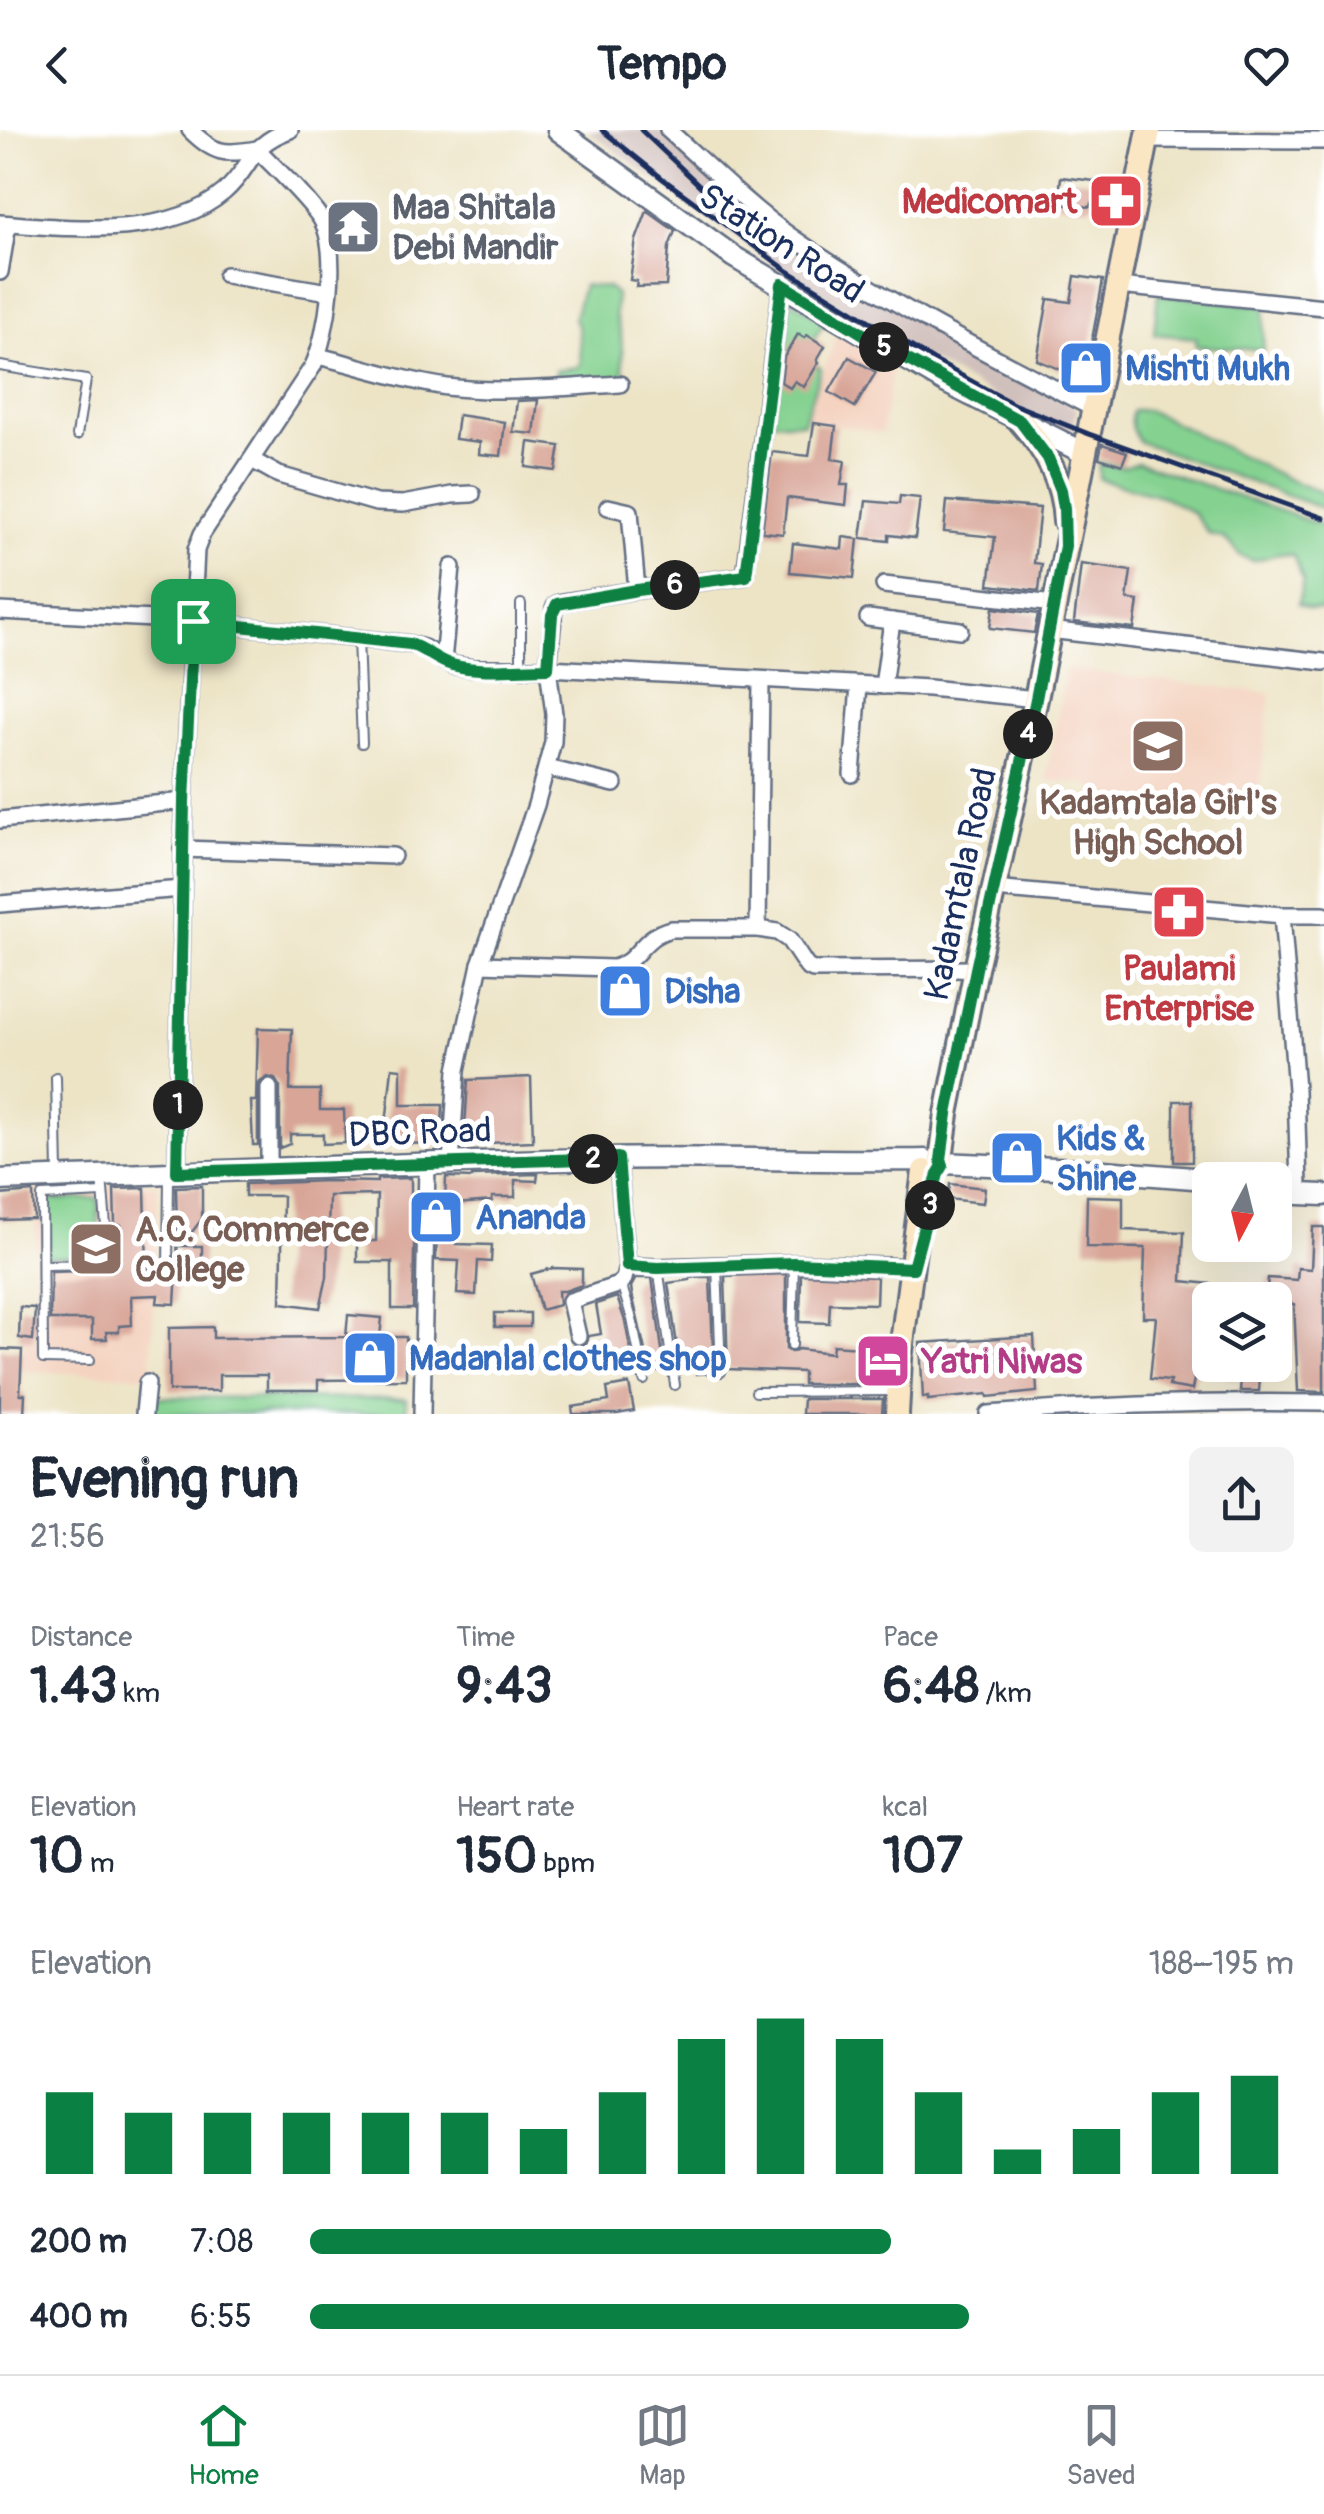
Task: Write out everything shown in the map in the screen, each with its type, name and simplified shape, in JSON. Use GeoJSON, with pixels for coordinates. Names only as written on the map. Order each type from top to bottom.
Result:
{"type":"FeatureCollection","features":[{"type":"Feature","properties":{"kind":"main road","name":"Kadamtala Road"},"geometry":{"type":"LineString","coordinates":[[897,1402],[906,1310],[933,1166],[1036,699],[1148,135]]}},
{"type":"Feature","properties":{"kind":"main road"},"geometry":{"type":"LineString","coordinates":[[1020,421],[1048,458],[1061,490],[1066,527],[1062,564]]}},
{"type":"Feature","properties":{"kind":"street"},"geometry":{"type":"LineString","coordinates":[[190,130],[208,147],[219,151],[230,154],[257,149]]}},
{"type":"Feature","properties":{"kind":"street"},"geometry":{"type":"LineString","coordinates":[[0,272],[4,223],[126,228],[182,215],[221,195],[257,149],[290,130]]}},
{"type":"Feature","properties":{"kind":"street","name":"Station Road"},"geometry":{"type":"LineString","coordinates":[[558,130],[734,257],[886,348],[1020,421],[1086,444]]}},
{"type":"Feature","properties":{"kind":"street"},"geometry":{"type":"LineString","coordinates":[[668,130],[747,202],[820,256],[942,330],[1094,409]]}},
{"type":"Feature","properties":{"kind":"street"},"geometry":{"type":"LineString","coordinates":[[1148,135],[1324,141]]}},
{"type":"Feature","properties":{"kind":"street"},"geometry":{"type":"LineString","coordinates":[[173,1172],[182,849],[199,538],[318,356],[329,292],[330,258],[319,216],[257,149]]}},
{"type":"Feature","properties":{"kind":"street"},"geometry":{"type":"LineString","coordinates":[[226,275],[329,292]]}},
{"type":"Feature","properties":{"kind":"street"},"geometry":{"type":"LineString","coordinates":[[451,1164],[457,1070],[480,964],[547,768],[554,729],[548,668],[552,615],[557,604],[746,576],[782,284]]}},
{"type":"Feature","properties":{"kind":"street"},"geometry":{"type":"LineString","coordinates":[[1119,286],[1324,307]]}},
{"type":"Feature","properties":{"kind":"street"},"geometry":{"type":"LineString","coordinates":[[318,356],[443,386],[472,389],[620,384]]}},
{"type":"Feature","properties":{"kind":"street"},"geometry":{"type":"LineString","coordinates":[[252,460],[279,476],[376,502],[403,504],[472,494]]}},
{"type":"Feature","properties":{"kind":"street"},"geometry":{"type":"LineString","coordinates":[[608,508],[630,512],[637,590]]}},
{"type":"Feature","properties":{"kind":"street"},"geometry":{"type":"LineString","coordinates":[[443,662],[452,567]]}},
{"type":"Feature","properties":{"kind":"street"},"geometry":{"type":"LineString","coordinates":[[884,586],[1054,604]]}},
{"type":"Feature","properties":{"kind":"street"},"geometry":{"type":"LineString","coordinates":[[0,611],[193,621],[410,644],[424,648],[443,662],[472,668],[548,668],[883,686],[1036,699]]}},
{"type":"Feature","properties":{"kind":"street"},"geometry":{"type":"LineString","coordinates":[[868,618],[960,630]]}},
{"type":"Feature","properties":{"kind":"street"},"geometry":{"type":"LineString","coordinates":[[883,686],[892,621]]}},
{"type":"Feature","properties":{"kind":"street"},"geometry":{"type":"LineString","coordinates":[[1049,630],[1324,662]]}},
{"type":"Feature","properties":{"kind":"street"},"geometry":{"type":"LineString","coordinates":[[758,929],[761,680]]}},
{"type":"Feature","properties":{"kind":"street"},"geometry":{"type":"LineString","coordinates":[[852,774],[859,685]]}},
{"type":"Feature","properties":{"kind":"street"},"geometry":{"type":"LineString","coordinates":[[547,768],[614,784]]}},
{"type":"Feature","properties":{"kind":"street"},"geometry":{"type":"LineString","coordinates":[[0,820],[184,801]]}},
{"type":"Feature","properties":{"kind":"street"},"geometry":{"type":"LineString","coordinates":[[182,849],[393,856]]}},
{"type":"Feature","properties":{"kind":"street"},"geometry":{"type":"LineString","coordinates":[[0,904],[182,889]]}},
{"type":"Feature","properties":{"kind":"street"},"geometry":{"type":"LineString","coordinates":[[994,889],[1324,915]]}},
{"type":"Feature","properties":{"kind":"street"},"geometry":{"type":"LineString","coordinates":[[1282,914],[1296,1089],[1299,1190]]}},
{"type":"Feature","properties":{"kind":"street"},"geometry":{"type":"LineString","coordinates":[[480,964],[613,968],[629,962],[648,939],[671,929],[758,929],[784,936],[812,970],[976,969]]}},
{"type":"Feature","properties":{"kind":"street"},"geometry":{"type":"LineString","coordinates":[[269,1088],[269,1170]]}},
{"type":"Feature","properties":{"kind":"street"},"geometry":{"type":"LineString","coordinates":[[578,1336],[570,1301],[621,1283],[627,1266],[618,1158]]}},
{"type":"Feature","properties":{"kind":"street","name":"DBC Road"},"geometry":{"type":"LineString","coordinates":[[0,1180],[58,1178],[102,1184],[173,1172],[618,1158],[933,1166]]}},
{"type":"Feature","properties":{"kind":"street"},"geometry":{"type":"LineString","coordinates":[[422,1414],[428,1164]]}},
{"type":"Feature","properties":{"kind":"street"},"geometry":{"type":"LineString","coordinates":[[933,1166],[1078,1169],[1192,1178]]}},
{"type":"Feature","properties":{"kind":"street"},"geometry":{"type":"LineString","coordinates":[[933,1166],[1192,1187]]}},
{"type":"Feature","properties":{"kind":"street"},"geometry":{"type":"LineString","coordinates":[[1292,1191],[1324,1186]]}},
{"type":"Feature","properties":{"kind":"street"},"geometry":{"type":"LineString","coordinates":[[1292,1188],[1324,1195]]}},
{"type":"Feature","properties":{"kind":"street"},"geometry":{"type":"LineString","coordinates":[[627,1266],[794,1263],[913,1268]]}},
{"type":"Feature","properties":{"kind":"street"},"geometry":{"type":"LineString","coordinates":[[144,1414],[147,1383]]}},
{"type":"Feature","properties":{"kind":"street"},"geometry":{"type":"LineString","coordinates":[[988,1414],[1132,1404],[1324,1403]]}},
{"type":"Feature","properties":{"kind":"lane"},"geometry":{"type":"LineString","coordinates":[[0,366],[86,380],[77,435]]}},
{"type":"Feature","properties":{"kind":"lane"},"geometry":{"type":"LineString","coordinates":[[521,604],[521,668]]}},
{"type":"Feature","properties":{"kind":"lane"},"geometry":{"type":"LineString","coordinates":[[358,638],[362,743]]}},
{"type":"Feature","properties":{"kind":"lane"},"geometry":{"type":"LineString","coordinates":[[56,1076],[58,1178]]}},
{"type":"Feature","properties":{"kind":"lane"},"geometry":{"type":"LineString","coordinates":[[168,1268],[173,1172]]}},
{"type":"Feature","properties":{"kind":"lane"},"geometry":{"type":"LineString","coordinates":[[43,1265],[108,1264],[102,1184],[42,1196],[43,1360],[90,1360]]}},
{"type":"Feature","properties":{"kind":"lane"},"geometry":{"type":"LineString","coordinates":[[792,1345],[794,1263]]}},
{"type":"Feature","properties":{"kind":"lane"},"geometry":{"type":"LineString","coordinates":[[717,1265],[721,1372]]}},
{"type":"Feature","properties":{"kind":"lane"},"geometry":{"type":"LineString","coordinates":[[658,1268],[675,1384]]}},
{"type":"Feature","properties":{"kind":"lane"},"geometry":{"type":"LineString","coordinates":[[621,1283],[644,1380]]}},
{"type":"Feature","properties":{"kind":"lane"},"geometry":{"type":"LineString","coordinates":[[756,1392],[897,1402]]}},
{"type":"Feature","properties":{"kind":"shaded area"},"geometry":{"type":"Polygon","coordinates":[[[587,130],[659,130],[768,225],[970,349],[1077,409],[1069,437],[878,332],[762,257],[587,130]]]}},
{"type":"Feature","properties":{"kind":"shaded area"},"geometry":{"type":"Polygon","coordinates":[[[839,330],[894,362],[882,433],[804,419],[839,330]]]}},
{"type":"Feature","properties":{"kind":"shaded area","name":"Kadamtala Girl's High School"},"geometry":{"type":"Polygon","coordinates":[[[1066,669],[1271,693],[1258,800],[1091,809],[1094,785],[1046,780],[1066,669]]]}},
{"type":"Feature","properties":{"kind":"shaded area","name":"A.C. Commerce College"},"geometry":{"type":"Polygon","coordinates":[[[158,1183],[151,1376],[23,1371],[20,1307],[38,1307],[34,1190],[158,1183]]]}},
{"type":"Feature","properties":{"kind":"green space"},"geometry":{"type":"Polygon","coordinates":[[[583,285],[608,288],[616,294],[624,380],[556,383],[556,370],[578,367],[581,363],[574,318],[583,285]]]}},
{"type":"Feature","properties":{"kind":"green space"},"geometry":{"type":"Polygon","coordinates":[[[1158,294],[1265,306],[1263,350],[1196,346],[1196,338],[1154,334],[1158,294]]]}},
{"type":"Feature","properties":{"kind":"green space"},"geometry":{"type":"Polygon","coordinates":[[[783,295],[825,322],[804,353],[821,369],[803,423],[767,421],[783,295]]]}},
{"type":"Feature","properties":{"kind":"green space"},"geometry":{"type":"Polygon","coordinates":[[[1146,410],[1324,493],[1324,509],[1140,442],[1131,424],[1133,411],[1146,410]]]}},
{"type":"Feature","properties":{"kind":"green space"},"geometry":{"type":"Polygon","coordinates":[[[1137,462],[1324,526],[1324,610],[1298,604],[1303,580],[1293,555],[1278,554],[1253,561],[1239,555],[1223,538],[1209,534],[1193,513],[1164,497],[1099,479],[1099,463],[1124,467],[1137,462]]]}},
{"type":"Feature","properties":{"kind":"green space"},"geometry":{"type":"Polygon","coordinates":[[[98,1198],[100,1255],[46,1257],[44,1200],[98,1198]]]}},
{"type":"Feature","properties":{"kind":"green space"},"geometry":{"type":"Polygon","coordinates":[[[152,1397],[406,1399],[406,1414],[149,1414],[152,1397]]]}},
{"type":"Feature","properties":{"kind":"building"},"geometry":{"type":"Polygon","coordinates":[[[1061,177],[1120,184],[1117,206],[1058,204],[1061,177]]]}},
{"type":"Feature","properties":{"kind":"building"},"geometry":{"type":"Polygon","coordinates":[[[647,211],[675,231],[669,247],[666,286],[636,287],[637,281],[630,280],[636,240],[647,211]]]}},
{"type":"Feature","properties":{"kind":"building"},"geometry":{"type":"Polygon","coordinates":[[[1075,276],[1103,280],[1086,372],[1074,375],[1037,360],[1048,299],[1071,302],[1075,276]]]}},
{"type":"Feature","properties":{"kind":"building"},"geometry":{"type":"Polygon","coordinates":[[[798,334],[825,346],[804,387],[795,381],[790,388],[781,382],[784,357],[798,334]]]}},
{"type":"Feature","properties":{"kind":"building"},"geometry":{"type":"Polygon","coordinates":[[[849,357],[876,372],[855,407],[829,392],[849,357]]]}},
{"type":"Feature","properties":{"kind":"building"},"geometry":{"type":"Polygon","coordinates":[[[538,400],[534,434],[513,432],[517,401],[538,400]]]}},
{"type":"Feature","properties":{"kind":"building"},"geometry":{"type":"Polygon","coordinates":[[[458,415],[505,422],[501,456],[479,454],[480,442],[455,439],[458,415]]]}},
{"type":"Feature","properties":{"kind":"building"},"geometry":{"type":"Polygon","coordinates":[[[814,423],[836,426],[832,459],[845,461],[841,485],[848,485],[846,505],[787,498],[783,534],[762,532],[772,452],[809,456],[814,423]]]}},
{"type":"Feature","properties":{"kind":"building"},"geometry":{"type":"Polygon","coordinates":[[[529,442],[560,446],[556,471],[526,467],[529,442]]]}},
{"type":"Feature","properties":{"kind":"building"},"geometry":{"type":"Polygon","coordinates":[[[1102,444],[1127,452],[1122,465],[1099,458],[1102,444]]]}},
{"type":"Feature","properties":{"kind":"building"},"geometry":{"type":"Polygon","coordinates":[[[900,496],[920,498],[915,538],[861,538],[866,501],[899,504],[900,496]]]}},
{"type":"Feature","properties":{"kind":"building"},"geometry":{"type":"Polygon","coordinates":[[[947,501],[1040,508],[1034,563],[1042,564],[1039,591],[989,585],[995,537],[944,532],[947,501]]]}},
{"type":"Feature","properties":{"kind":"building"},"geometry":{"type":"Polygon","coordinates":[[[843,537],[858,539],[854,578],[790,572],[793,543],[842,549],[843,537]]]}},
{"type":"Feature","properties":{"kind":"building"},"geometry":{"type":"Polygon","coordinates":[[[1081,564],[1131,571],[1127,599],[1138,601],[1134,629],[1074,622],[1081,564]]]}},
{"type":"Feature","properties":{"kind":"building"},"geometry":{"type":"Polygon","coordinates":[[[993,608],[1038,614],[1034,633],[990,628],[993,608]]]}},
{"type":"Feature","properties":{"kind":"building"},"geometry":{"type":"Polygon","coordinates":[[[258,1028],[292,1029],[290,1090],[320,1090],[320,1110],[344,1110],[345,1143],[323,1144],[323,1134],[290,1134],[290,1144],[280,1148],[280,1087],[268,1077],[258,1087],[258,1145],[253,1145],[251,1101],[256,1101],[258,1028]]]}},
{"type":"Feature","properties":{"kind":"building"},"geometry":{"type":"Polygon","coordinates":[[[392,1068],[401,1069],[401,1105],[443,1105],[441,1144],[384,1143],[392,1068]]]}},
{"type":"Feature","properties":{"kind":"building"},"geometry":{"type":"Polygon","coordinates":[[[531,1077],[533,1141],[464,1144],[468,1080],[531,1077]]]}},
{"type":"Feature","properties":{"kind":"building"},"geometry":{"type":"Polygon","coordinates":[[[1174,1101],[1192,1101],[1192,1162],[1174,1162],[1174,1101]]]}},
{"type":"Feature","properties":{"kind":"building"},"geometry":{"type":"Polygon","coordinates":[[[538,1174],[537,1181],[515,1180],[515,1197],[456,1204],[456,1244],[492,1245],[491,1262],[478,1261],[476,1295],[457,1294],[459,1261],[436,1260],[438,1201],[445,1201],[446,1177],[538,1174]]]}},
{"type":"Feature","properties":{"kind":"building"},"geometry":{"type":"Polygon","coordinates":[[[411,1178],[411,1196],[415,1196],[413,1309],[392,1309],[392,1262],[357,1262],[357,1241],[376,1241],[377,1195],[329,1196],[327,1277],[320,1308],[281,1303],[283,1196],[245,1196],[245,1184],[411,1178]]]}},
{"type":"Feature","properties":{"kind":"building"},"geometry":{"type":"Polygon","coordinates":[[[950,1184],[985,1188],[983,1203],[948,1199],[950,1184]]]}},
{"type":"Feature","properties":{"kind":"building"},"geometry":{"type":"Polygon","coordinates":[[[202,1186],[202,1219],[181,1246],[202,1246],[202,1274],[178,1273],[176,1187],[202,1186]]]}},
{"type":"Feature","properties":{"kind":"building"},"geometry":{"type":"Polygon","coordinates":[[[145,1188],[147,1269],[161,1270],[167,1275],[177,1270],[175,1304],[157,1303],[158,1295],[131,1296],[132,1325],[119,1326],[119,1332],[106,1332],[107,1339],[92,1339],[92,1320],[50,1320],[51,1272],[114,1270],[116,1256],[121,1256],[121,1225],[115,1225],[114,1189],[145,1188]]]}},
{"type":"Feature","properties":{"kind":"building"},"geometry":{"type":"Polygon","coordinates":[[[33,1192],[34,1219],[0,1220],[0,1195],[33,1192]]]}},
{"type":"Feature","properties":{"kind":"building"},"geometry":{"type":"Polygon","coordinates":[[[1087,1196],[1123,1197],[1123,1230],[1184,1232],[1182,1281],[1192,1282],[1192,1390],[1169,1386],[1170,1381],[1150,1379],[1156,1317],[1143,1317],[1145,1248],[1086,1247],[1087,1196]]]}},
{"type":"Feature","properties":{"kind":"building"},"geometry":{"type":"Polygon","coordinates":[[[1313,1227],[1324,1227],[1324,1392],[1298,1391],[1292,1282],[1268,1282],[1268,1278],[1297,1280],[1298,1268],[1311,1269],[1313,1227]]]}},
{"type":"Feature","properties":{"kind":"building"},"geometry":{"type":"Polygon","coordinates":[[[553,1268],[582,1269],[582,1285],[558,1291],[559,1305],[541,1310],[531,1274],[553,1268]]]}},
{"type":"Feature","properties":{"kind":"building"},"geometry":{"type":"Polygon","coordinates":[[[786,1274],[786,1349],[832,1353],[833,1345],[886,1349],[884,1384],[803,1384],[803,1372],[728,1369],[725,1276],[786,1274]]]}},
{"type":"Feature","properties":{"kind":"building"},"geometry":{"type":"Polygon","coordinates":[[[801,1274],[877,1277],[876,1304],[830,1303],[829,1323],[800,1322],[801,1274]]]}},
{"type":"Feature","properties":{"kind":"building"},"geometry":{"type":"Polygon","coordinates":[[[710,1277],[714,1373],[697,1374],[696,1352],[678,1352],[668,1283],[710,1277]]]}},
{"type":"Feature","properties":{"kind":"building"},"geometry":{"type":"Polygon","coordinates":[[[636,1278],[652,1278],[665,1371],[650,1372],[632,1294],[636,1278]]]}},
{"type":"Feature","properties":{"kind":"building"},"geometry":{"type":"Polygon","coordinates":[[[617,1297],[631,1353],[577,1363],[574,1346],[581,1347],[589,1336],[601,1334],[596,1304],[617,1297]]]}},
{"type":"Feature","properties":{"kind":"building"},"geometry":{"type":"Polygon","coordinates":[[[20,1307],[35,1308],[33,1340],[19,1338],[20,1307]]]}},
{"type":"Feature","properties":{"kind":"building"},"geometry":{"type":"Polygon","coordinates":[[[495,1313],[530,1313],[530,1327],[495,1327],[495,1313]]]}},
{"type":"Feature","properties":{"kind":"building"},"geometry":{"type":"Polygon","coordinates":[[[348,1315],[382,1318],[380,1337],[406,1337],[406,1379],[318,1380],[318,1390],[267,1390],[267,1375],[219,1375],[219,1391],[169,1391],[169,1328],[213,1327],[213,1338],[346,1337],[348,1315]]]}},
{"type":"Feature","properties":{"kind":"building"},"geometry":{"type":"Polygon","coordinates":[[[1034,1336],[1037,1392],[923,1398],[920,1343],[1034,1336]]]}},
{"type":"Feature","properties":{"kind":"building"},"geometry":{"type":"Polygon","coordinates":[[[0,1349],[22,1350],[20,1394],[25,1394],[24,1414],[0,1414],[0,1349]]]}},
{"type":"Feature","properties":{"kind":"building"},"geometry":{"type":"Polygon","coordinates":[[[1241,1382],[1260,1382],[1259,1391],[1240,1391],[1241,1382]]]}},
{"type":"Feature","properties":{"kind":"building"},"geometry":{"type":"Polygon","coordinates":[[[629,1384],[634,1411],[573,1414],[572,1407],[609,1401],[607,1388],[629,1384]]]}},
{"type":"Feature","properties":{"kind":"building"},"geometry":{"type":"Polygon","coordinates":[[[803,1399],[883,1399],[882,1414],[802,1414],[803,1399]]]}},
{"type":"Feature","properties":{"kind":"railway"},"geometry":{"type":"LineString","coordinates":[[602,130],[788,271],[1013,404],[1324,518]]}},
{"type":"Feature","properties":{"kind":"railway"},"geometry":{"type":"LineString","coordinates":[[641,130],[733,217]]}},
{"type":"Feature","properties":{"kind":"place","name":"Medicomart"},"geometry":{"type":"Point","coordinates":[1116,201]}},
{"type":"Feature","properties":{"kind":"place","name":"Maa Shitala Debi Mandir"},"geometry":{"type":"Point","coordinates":[353,227]}},
{"type":"Feature","properties":{"kind":"place","name":"Mishti Mukh"},"geometry":{"type":"Point","coordinates":[1086,368]}},
{"type":"Feature","properties":{"kind":"place","name":"Kadamtala Girl's High School"},"geometry":{"type":"Point","coordinates":[1158,746]}},
{"type":"Feature","properties":{"kind":"place","name":"Paulami Enterprise"},"geometry":{"type":"Point","coordinates":[1179,912]}},
{"type":"Feature","properties":{"kind":"place","name":"Disha"},"geometry":{"type":"Point","coordinates":[625,991]}},
{"type":"Feature","properties":{"kind":"place","name":"Kids & Shine"},"geometry":{"type":"Point","coordinates":[1017,1158]}},
{"type":"Feature","properties":{"kind":"place","name":"Ananda"},"geometry":{"type":"Point","coordinates":[436,1217]}},
{"type":"Feature","properties":{"kind":"place","name":"A.C. Commerce College"},"geometry":{"type":"Point","coordinates":[96,1249]}},
{"type":"Feature","properties":{"kind":"place","name":"Madanlal clothes shop"},"geometry":{"type":"Point","coordinates":[370,1358]}},
{"type":"Feature","properties":{"kind":"place","name":"Yatri Niwas"},"geometry":{"type":"Point","coordinates":[883,1361]}},
{"type":"Feature","properties":{"kind":"route"},"geometry":{"type":"LineString","coordinates":[[782,284],[945,382],[1020,421],[1055,472],[1064,508],[1065,546],[947,1114],[943,1166],[913,1268],[794,1263],[627,1266],[618,1158],[177,1172],[184,801],[193,621],[410,644],[424,648],[443,662],[472,668],[548,668],[552,615],[557,604],[746,576],[782,284]]}}]}
